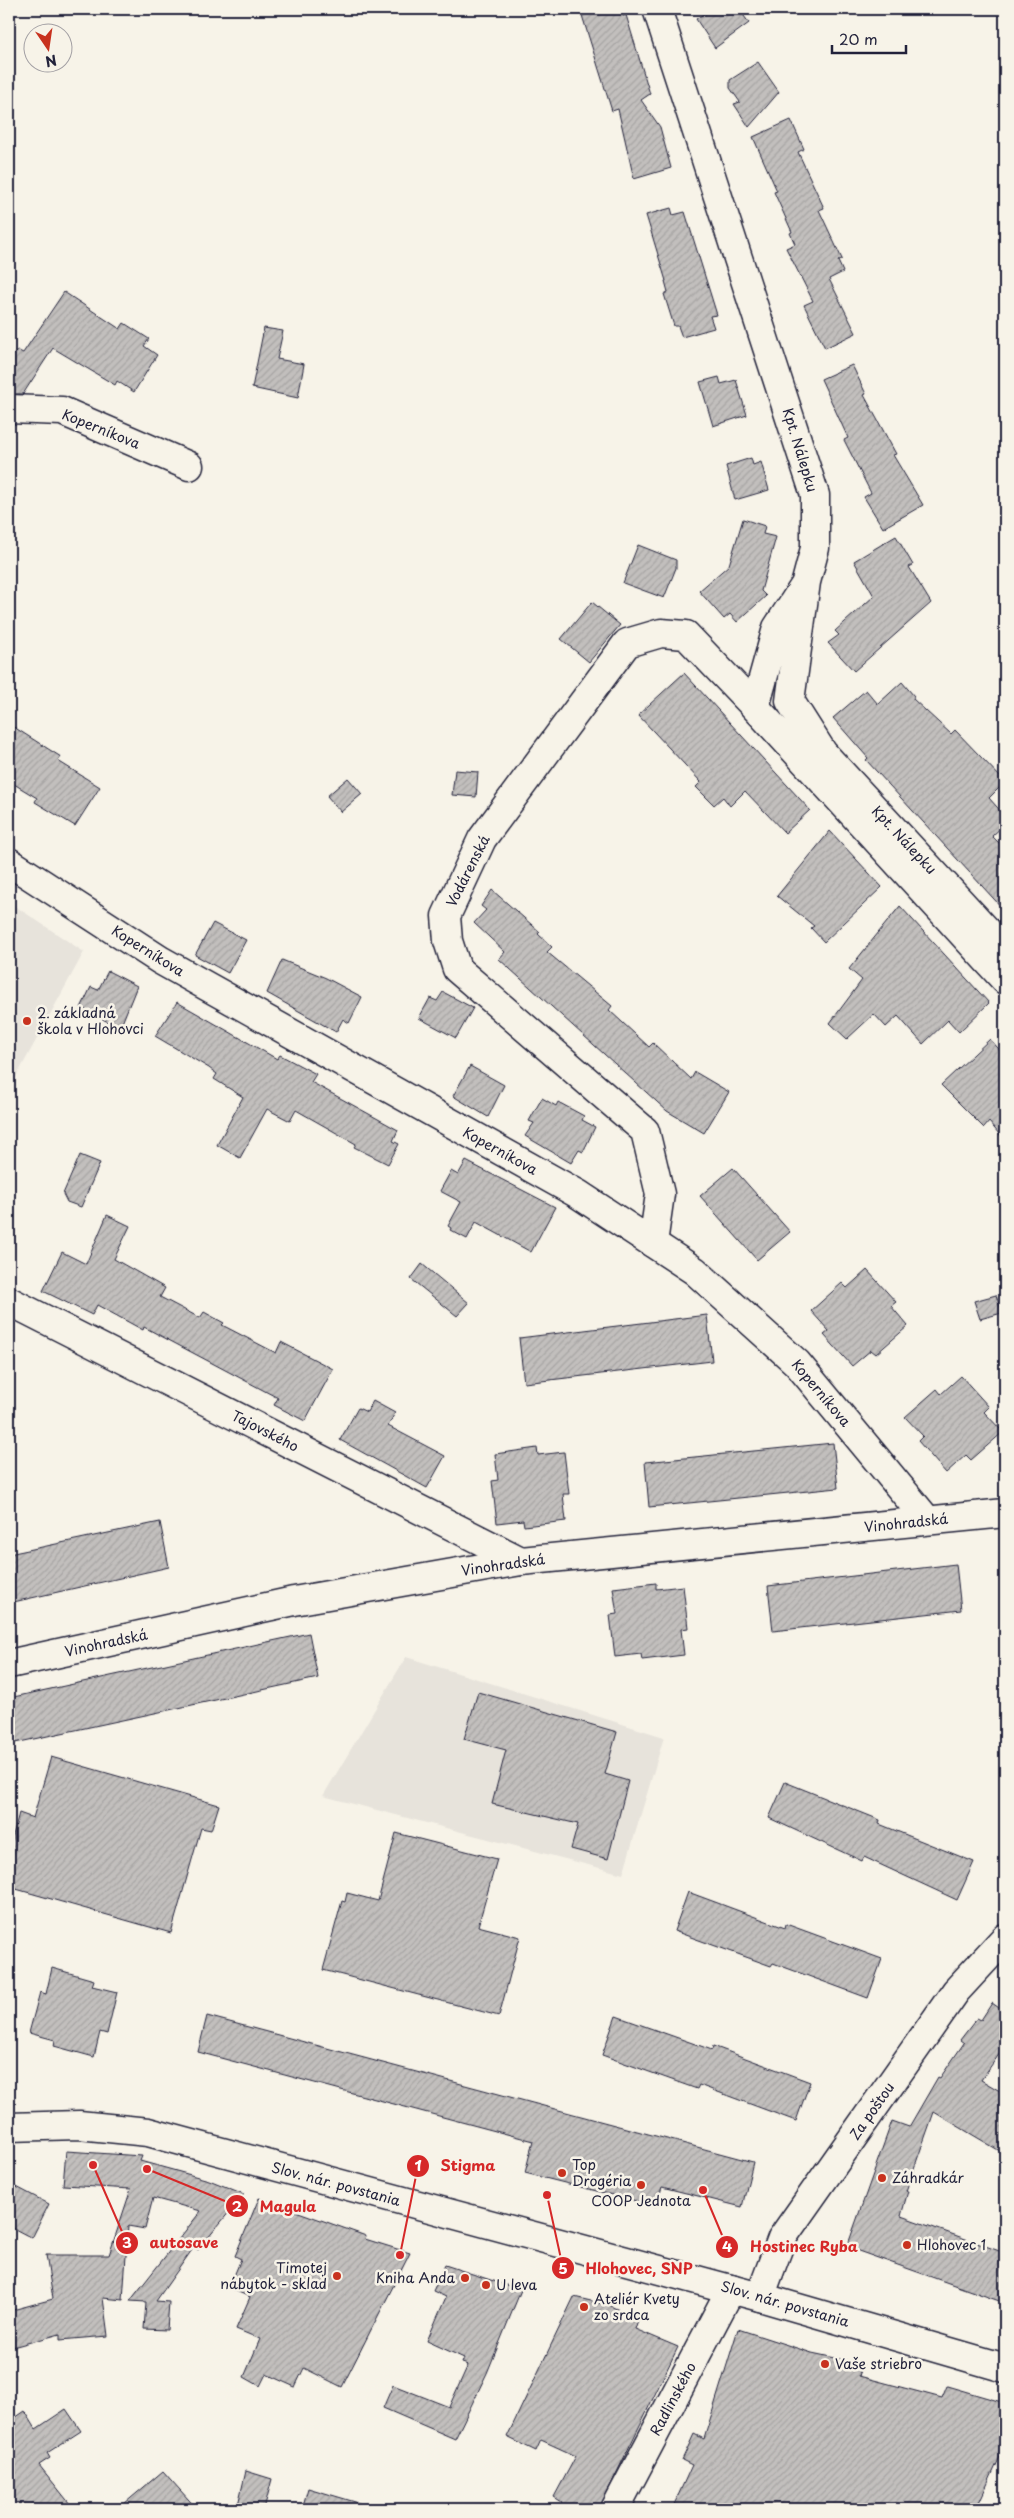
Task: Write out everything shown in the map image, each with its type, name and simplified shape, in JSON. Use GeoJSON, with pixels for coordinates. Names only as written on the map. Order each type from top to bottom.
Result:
{"type":"FeatureCollection","features":[{"type":"Feature","properties":{"kind":"street","name":"Kpt. Nálepku"},"geometry":{"type":"LineString","coordinates":[[657,9],[816,494],[815,548],[806,582],[790,701],[823,753],[1005,950]]}},
{"type":"Feature","properties":{"kind":"street","name":"Koperníkova"},"geometry":{"type":"LineString","coordinates":[[9,409],[62,411],[189,466]]}},
{"type":"Feature","properties":{"kind":"street"},"geometry":{"type":"LineString","coordinates":[[755,707],[777,628],[806,582]]}},
{"type":"Feature","properties":{"kind":"street","name":"Vodárenská"},"geometry":{"type":"LineString","coordinates":[[653,1243],[660,1194],[646,1131],[457,969],[448,941],[446,916],[482,840],[627,643],[661,633],[686,635],[755,707],[1005,980]]}},
{"type":"Feature","properties":{"kind":"street","name":"Koperníkova"},"geometry":{"type":"LineString","coordinates":[[9,862],[160,960],[578,1194],[695,1271],[797,1363],[926,1520]]}},
{"type":"Feature","properties":{"kind":"street","name":"Tajovského"},"geometry":{"type":"LineString","coordinates":[[9,1300],[522,1562]]}},
{"type":"Feature","properties":{"kind":"street","name":"Vinohradská"},"geometry":{"type":"LineString","coordinates":[[9,1664],[294,1601],[522,1562],[1005,1513]]}},
{"type":"Feature","properties":{"kind":"street","name":"Za poštou"},"geometry":{"type":"LineString","coordinates":[[760,2297],[782,2238],[956,1991],[1005,1938]]}},
{"type":"Feature","properties":{"kind":"street","name":"Slov. nár. povstania"},"geometry":{"type":"LineString","coordinates":[[9,2127],[79,2125],[148,2132],[731,2289],[1005,2368]]}},
{"type":"Feature","properties":{"kind":"street","name":"Radlinského"},"geometry":{"type":"LineString","coordinates":[[614,2509],[731,2289]]}},
{"type":"Feature","properties":{"kind":"shaded area","name":"2. základná škola v Hlohovci"},"geometry":{"type":"Polygon","coordinates":[[[9,902],[84,952],[9,1090],[9,902]]]}},
{"type":"Feature","properties":{"kind":"shaded area"},"geometry":{"type":"Polygon","coordinates":[[[406,1657],[664,1737],[623,1874],[323,1796],[406,1657]]]}},
{"type":"Feature","properties":{"kind":"building"},"geometry":{"type":"Polygon","coordinates":[[[580,9],[621,9],[623,16],[626,15],[650,94],[641,100],[660,127],[671,168],[634,179],[618,109],[612,111],[580,9]]]}},
{"type":"Feature","properties":{"kind":"building"},"geometry":{"type":"Polygon","coordinates":[[[711,9],[739,9],[749,23],[715,48],[696,19],[711,9]]]}},
{"type":"Feature","properties":{"kind":"building"},"geometry":{"type":"Polygon","coordinates":[[[758,62],[779,92],[749,127],[734,104],[740,102],[730,88],[730,80],[758,62]]]}},
{"type":"Feature","properties":{"kind":"building"},"geometry":{"type":"Polygon","coordinates":[[[791,120],[804,149],[798,152],[824,208],[819,210],[842,259],[838,261],[843,272],[829,279],[856,333],[825,348],[804,305],[813,301],[786,248],[795,244],[790,233],[792,232],[774,192],[777,191],[753,137],[791,120]]]}},
{"type":"Feature","properties":{"kind":"building"},"geometry":{"type":"Polygon","coordinates":[[[671,208],[673,215],[685,212],[717,315],[710,316],[714,328],[682,337],[678,326],[674,326],[664,294],[668,292],[666,281],[646,215],[671,208]]]}},
{"type":"Feature","properties":{"kind":"building"},"geometry":{"type":"Polygon","coordinates":[[[64,292],[120,329],[124,323],[149,339],[144,346],[157,355],[134,392],[117,381],[115,385],[53,348],[23,394],[9,394],[9,363],[17,350],[23,353],[64,292]]]}},
{"type":"Feature","properties":{"kind":"building"},"geometry":{"type":"Polygon","coordinates":[[[264,328],[283,331],[277,359],[304,364],[298,398],[252,388],[264,328]]]}},
{"type":"Feature","properties":{"kind":"building"},"geometry":{"type":"Polygon","coordinates":[[[852,365],[866,394],[864,395],[896,454],[893,455],[923,505],[883,528],[864,497],[871,493],[844,440],[848,438],[821,379],[852,365]]]}},
{"type":"Feature","properties":{"kind":"building"},"geometry":{"type":"Polygon","coordinates":[[[719,377],[721,384],[736,380],[747,415],[713,426],[700,382],[719,377]]]}},
{"type":"Feature","properties":{"kind":"building"},"geometry":{"type":"Polygon","coordinates":[[[751,458],[753,465],[761,462],[769,490],[735,500],[726,466],[751,458]]]}},
{"type":"Feature","properties":{"kind":"building"},"geometry":{"type":"Polygon","coordinates":[[[743,519],[765,526],[763,534],[776,537],[761,591],[766,596],[737,622],[730,614],[724,619],[699,591],[729,565],[743,519]]]}},
{"type":"Feature","properties":{"kind":"building"},"geometry":{"type":"Polygon","coordinates":[[[896,536],[913,565],[909,567],[931,603],[854,671],[828,643],[839,635],[835,631],[874,596],[854,561],[896,536]]]}},
{"type":"Feature","properties":{"kind":"building"},"geometry":{"type":"Polygon","coordinates":[[[638,545],[676,560],[676,568],[664,598],[623,583],[638,545]]]}},
{"type":"Feature","properties":{"kind":"building"},"geometry":{"type":"Polygon","coordinates":[[[592,602],[620,625],[589,662],[561,639],[592,602]]]}},
{"type":"Feature","properties":{"kind":"building"},"geometry":{"type":"Polygon","coordinates":[[[684,673],[810,810],[785,833],[745,791],[730,806],[723,797],[714,805],[696,787],[701,782],[638,715],[684,673]]]}},
{"type":"Feature","properties":{"kind":"building"},"geometry":{"type":"Polygon","coordinates":[[[902,682],[914,696],[913,699],[951,734],[955,730],[1005,782],[989,798],[1005,816],[1005,824],[992,836],[1005,849],[1005,911],[866,760],[868,758],[833,718],[866,690],[878,704],[902,682]]]}},
{"type":"Feature","properties":{"kind":"building"},"geometry":{"type":"Polygon","coordinates":[[[9,724],[61,757],[58,761],[100,787],[75,826],[35,802],[37,798],[9,781],[9,724]]]}},
{"type":"Feature","properties":{"kind":"building"},"geometry":{"type":"Polygon","coordinates":[[[455,770],[478,772],[476,797],[452,795],[455,770]]]}},
{"type":"Feature","properties":{"kind":"building"},"geometry":{"type":"Polygon","coordinates":[[[348,778],[362,794],[341,812],[327,796],[348,778]]]}},
{"type":"Feature","properties":{"kind":"building"},"geometry":{"type":"Polygon","coordinates":[[[830,831],[882,887],[824,942],[811,928],[814,926],[777,896],[830,831]]]}},
{"type":"Feature","properties":{"kind":"building"},"geometry":{"type":"Polygon","coordinates":[[[492,890],[540,932],[538,934],[552,947],[547,952],[612,1006],[609,1010],[649,1047],[653,1043],[691,1079],[695,1072],[729,1092],[704,1133],[667,1111],[499,959],[505,952],[474,923],[486,910],[481,906],[492,890]]]}},
{"type":"Feature","properties":{"kind":"building"},"geometry":{"type":"Polygon","coordinates":[[[900,906],[989,1003],[959,1032],[948,1020],[923,1044],[898,1016],[886,1027],[874,1014],[847,1039],[830,1023],[862,980],[849,969],[900,906]]]}},
{"type":"Feature","properties":{"kind":"building"},"geometry":{"type":"Polygon","coordinates":[[[213,923],[246,940],[228,973],[195,955],[213,923]]]}},
{"type":"Feature","properties":{"kind":"building"},"geometry":{"type":"Polygon","coordinates":[[[282,960],[326,978],[362,997],[349,1023],[343,1019],[336,1032],[267,993],[282,960]]]}},
{"type":"Feature","properties":{"kind":"building"},"geometry":{"type":"Polygon","coordinates":[[[108,971],[137,986],[120,1028],[81,1008],[91,987],[98,990],[108,971]]]}},
{"type":"Feature","properties":{"kind":"building"},"geometry":{"type":"Polygon","coordinates":[[[443,992],[473,1008],[456,1038],[419,1018],[430,998],[437,1001],[443,992]]]}},
{"type":"Feature","properties":{"kind":"building"},"geometry":{"type":"Polygon","coordinates":[[[177,1002],[277,1059],[280,1055],[316,1074],[311,1082],[398,1130],[393,1141],[399,1144],[388,1164],[354,1147],[356,1144],[296,1110],[290,1121],[267,1109],[240,1158],[217,1145],[243,1097],[214,1079],[217,1074],[209,1068],[155,1036],[177,1002]]]}},
{"type":"Feature","properties":{"kind":"building"},"geometry":{"type":"Polygon","coordinates":[[[990,1039],[1005,1056],[1005,1141],[989,1122],[984,1128],[941,1085],[990,1039]]]}},
{"type":"Feature","properties":{"kind":"building"},"geometry":{"type":"Polygon","coordinates":[[[470,1066],[504,1085],[488,1117],[453,1096],[470,1066]]]}},
{"type":"Feature","properties":{"kind":"building"},"geometry":{"type":"Polygon","coordinates":[[[542,1098],[556,1106],[558,1102],[584,1116],[582,1120],[595,1127],[583,1152],[579,1150],[571,1163],[525,1136],[534,1123],[529,1121],[542,1098]]]}},
{"type":"Feature","properties":{"kind":"building"},"geometry":{"type":"Polygon","coordinates":[[[80,1155],[100,1163],[81,1207],[67,1202],[63,1194],[80,1155]]]}},
{"type":"Feature","properties":{"kind":"building"},"geometry":{"type":"Polygon","coordinates":[[[466,1161],[555,1207],[531,1252],[476,1222],[467,1239],[450,1230],[451,1228],[448,1226],[461,1202],[440,1191],[451,1171],[458,1175],[466,1161]]]}},
{"type":"Feature","properties":{"kind":"building"},"geometry":{"type":"Polygon","coordinates":[[[733,1168],[790,1232],[757,1260],[700,1196],[733,1168]]]}},
{"type":"Feature","properties":{"kind":"building"},"geometry":{"type":"Polygon","coordinates":[[[107,1215],[130,1226],[114,1259],[165,1288],[160,1297],[200,1318],[204,1312],[224,1323],[222,1325],[276,1353],[281,1342],[333,1369],[305,1421],[274,1405],[278,1398],[144,1327],[143,1330],[97,1305],[92,1315],[43,1291],[62,1252],[86,1264],[107,1215]]]}},
{"type":"Feature","properties":{"kind":"building"},"geometry":{"type":"Polygon","coordinates":[[[422,1264],[469,1303],[457,1316],[411,1279],[422,1264]]]}},
{"type":"Feature","properties":{"kind":"building"},"geometry":{"type":"Polygon","coordinates":[[[867,1270],[896,1302],[891,1306],[908,1326],[876,1354],[871,1350],[852,1366],[824,1335],[829,1331],[811,1311],[842,1283],[847,1288],[867,1270]]]}},
{"type":"Feature","properties":{"kind":"building"},"geometry":{"type":"Polygon","coordinates":[[[996,1295],[1002,1313],[980,1319],[974,1301],[996,1295]]]}},
{"type":"Feature","properties":{"kind":"building"},"geometry":{"type":"Polygon","coordinates":[[[707,1315],[712,1361],[524,1383],[519,1338],[707,1315]]]}},
{"type":"Feature","properties":{"kind":"building"},"geometry":{"type":"Polygon","coordinates":[[[961,1376],[989,1407],[984,1412],[1003,1432],[971,1460],[966,1455],[946,1473],[918,1441],[923,1436],[905,1417],[937,1389],[941,1394],[961,1376]]]}},
{"type":"Feature","properties":{"kind":"building"},"geometry":{"type":"Polygon","coordinates":[[[373,1401],[395,1413],[388,1426],[445,1456],[427,1488],[340,1440],[358,1408],[367,1412],[373,1401]]]}},
{"type":"Feature","properties":{"kind":"building"},"geometry":{"type":"Polygon","coordinates":[[[833,1443],[838,1488],[649,1507],[645,1462],[833,1443]]]}},
{"type":"Feature","properties":{"kind":"building"},"geometry":{"type":"Polygon","coordinates":[[[537,1448],[538,1455],[564,1452],[569,1494],[563,1494],[566,1521],[524,1526],[523,1520],[497,1523],[492,1481],[498,1480],[495,1454],[537,1448]]]}},
{"type":"Feature","properties":{"kind":"building"},"geometry":{"type":"Polygon","coordinates":[[[160,1522],[169,1567],[9,1603],[9,1554],[160,1522]]]}},
{"type":"Feature","properties":{"kind":"building"},"geometry":{"type":"Polygon","coordinates":[[[956,1564],[961,1610],[773,1631],[768,1586],[956,1564]]]}},
{"type":"Feature","properties":{"kind":"building"},"geometry":{"type":"Polygon","coordinates":[[[656,1583],[656,1589],[683,1586],[688,1628],[681,1629],[684,1655],[642,1660],[641,1654],[615,1657],[610,1615],[617,1614],[613,1588],[656,1583]]]}},
{"type":"Feature","properties":{"kind":"building"},"geometry":{"type":"Polygon","coordinates":[[[309,1633],[318,1678],[15,1743],[9,1713],[9,1698],[309,1633]]]}},
{"type":"Feature","properties":{"kind":"building"},"geometry":{"type":"Polygon","coordinates":[[[478,1692],[617,1732],[605,1774],[628,1781],[608,1859],[571,1849],[578,1824],[492,1804],[506,1750],[464,1739],[478,1692]]]}},
{"type":"Feature","properties":{"kind":"building"},"geometry":{"type":"Polygon","coordinates":[[[51,1757],[219,1805],[211,1830],[201,1828],[171,1933],[9,1887],[9,1850],[19,1813],[33,1818],[51,1757]]]}},
{"type":"Feature","properties":{"kind":"building"},"geometry":{"type":"Polygon","coordinates":[[[785,1782],[880,1820],[879,1824],[974,1862],[957,1900],[864,1857],[862,1861],[769,1818],[785,1782]]]}},
{"type":"Feature","properties":{"kind":"building"},"geometry":{"type":"Polygon","coordinates":[[[396,1833],[497,1859],[478,1926],[520,1937],[499,2016],[323,1970],[342,1901],[345,1902],[347,1893],[378,1901],[396,1833]]]}},
{"type":"Feature","properties":{"kind":"building"},"geometry":{"type":"Polygon","coordinates":[[[688,1892],[785,1928],[786,1924],[882,1959],[868,1998],[773,1963],[771,1966],[674,1931],[688,1892]]]}},
{"type":"Feature","properties":{"kind":"building"},"geometry":{"type":"Polygon","coordinates":[[[52,1968],[94,1980],[92,1986],[117,1992],[107,2034],[100,2032],[94,2057],[54,2046],[55,2040],[29,2033],[40,1992],[46,1994],[52,1968]]]}},
{"type":"Feature","properties":{"kind":"building"},"geometry":{"type":"Polygon","coordinates":[[[992,2003],[1005,2012],[1005,2046],[981,2080],[1005,2094],[1005,2154],[934,2112],[906,2191],[908,2191],[901,2216],[1005,2253],[1005,2303],[847,2247],[892,2121],[909,2127],[938,2077],[940,2078],[964,2043],[960,2040],[977,2018],[981,2020],[992,2003]]]}},
{"type":"Feature","properties":{"kind":"building"},"geometry":{"type":"Polygon","coordinates":[[[207,2016],[753,2162],[742,2207],[662,2187],[656,2206],[525,2173],[533,2141],[198,2052],[207,2016]]]}},
{"type":"Feature","properties":{"kind":"building"},"geometry":{"type":"Polygon","coordinates":[[[616,2016],[712,2050],[713,2046],[810,2082],[796,2121],[699,2085],[697,2089],[602,2055],[616,2016]]]}},
{"type":"Feature","properties":{"kind":"building"},"geometry":{"type":"Polygon","coordinates":[[[66,2151],[142,2156],[140,2161],[209,2180],[244,2194],[198,2250],[194,2247],[156,2301],[169,2302],[167,2330],[144,2329],[146,2302],[130,2301],[201,2211],[153,2198],[145,2229],[128,2226],[123,2300],[103,2298],[108,2336],[60,2340],[60,2334],[9,2348],[9,2311],[53,2299],[46,2255],[109,2255],[131,2189],[63,2185],[66,2151]]]}},
{"type":"Feature","properties":{"kind":"building"},"geometry":{"type":"Polygon","coordinates":[[[9,2183],[49,2204],[32,2238],[9,2226],[9,2183]]]}},
{"type":"Feature","properties":{"kind":"building"},"geometry":{"type":"Polygon","coordinates":[[[259,2198],[366,2236],[365,2239],[410,2253],[342,2387],[304,2368],[295,2387],[266,2374],[260,2386],[244,2377],[260,2339],[236,2329],[250,2297],[229,2288],[241,2259],[235,2256],[259,2198]]]}},
{"type":"Feature","properties":{"kind":"building"},"geometry":{"type":"Polygon","coordinates":[[[445,2265],[521,2290],[487,2373],[455,2439],[383,2408],[393,2385],[449,2407],[468,2365],[462,2363],[464,2358],[427,2341],[446,2297],[433,2291],[445,2265]]]}},
{"type":"Feature","properties":{"kind":"building"},"geometry":{"type":"Polygon","coordinates":[[[574,2297],[608,2305],[628,2314],[638,2320],[635,2329],[678,2347],[599,2509],[558,2509],[562,2502],[554,2497],[576,2456],[541,2440],[536,2451],[507,2437],[574,2297]]]}},
{"type":"Feature","properties":{"kind":"building"},"geometry":{"type":"Polygon","coordinates":[[[738,2329],[812,2353],[863,2364],[859,2376],[942,2398],[947,2386],[1005,2403],[1005,2446],[976,2509],[672,2509],[692,2465],[682,2460],[694,2434],[704,2439],[738,2329]]]}},
{"type":"Feature","properties":{"kind":"building"},"geometry":{"type":"Polygon","coordinates":[[[66,2409],[81,2431],[47,2453],[50,2458],[39,2465],[74,2509],[14,2509],[9,2502],[9,2422],[25,2411],[36,2429],[66,2409]]]}},
{"type":"Feature","properties":{"kind":"building"},"geometry":{"type":"Polygon","coordinates":[[[163,2471],[197,2509],[118,2509],[163,2471]]]}},
{"type":"Feature","properties":{"kind":"building"},"geometry":{"type":"Polygon","coordinates":[[[246,2471],[272,2479],[264,2509],[237,2509],[246,2471]]]}},
{"type":"Feature","properties":{"kind":"building"},"geometry":{"type":"Polygon","coordinates":[[[308,2488],[362,2504],[362,2509],[302,2509],[308,2488]]]}},
{"type":"Feature","properties":{"kind":"place","name":"2. základná škola v Hlohovci"},"geometry":{"type":"Point","coordinates":[27,1021]}},
{"type":"Feature","properties":{"kind":"place","name":"autosave"},"geometry":{"type":"Point","coordinates":[93,2165]}},
{"type":"Feature","properties":{"kind":"place","name":"Magula"},"geometry":{"type":"Point","coordinates":[147,2169]}},
{"type":"Feature","properties":{"kind":"place","name":"Top Drogéria"},"geometry":{"type":"Point","coordinates":[562,2173]}},
{"type":"Feature","properties":{"kind":"place","name":"Záhradkár"},"geometry":{"type":"Point","coordinates":[882,2178]}},
{"type":"Feature","properties":{"kind":"place","name":"COOP Jednota"},"geometry":{"type":"Point","coordinates":[641,2185]}},
{"type":"Feature","properties":{"kind":"place","name":"Hostinec Ryba"},"geometry":{"type":"Point","coordinates":[703,2190]}},
{"type":"Feature","properties":{"kind":"place","name":"Hlohovec, SNP"},"geometry":{"type":"Point","coordinates":[547,2195]}},
{"type":"Feature","properties":{"kind":"place","name":"Hlohovec 1"},"geometry":{"type":"Point","coordinates":[907,2245]}},
{"type":"Feature","properties":{"kind":"place","name":"Stigma"},"geometry":{"type":"Point","coordinates":[400,2255]}},
{"type":"Feature","properties":{"kind":"place","name":"Timotej nábytok - sklad"},"geometry":{"type":"Point","coordinates":[337,2276]}},
{"type":"Feature","properties":{"kind":"place","name":"Kniha Anda"},"geometry":{"type":"Point","coordinates":[465,2278]}},
{"type":"Feature","properties":{"kind":"place","name":"U leva"},"geometry":{"type":"Point","coordinates":[486,2285]}},
{"type":"Feature","properties":{"kind":"place","name":"Ateliér Kvety zo srdca"},"geometry":{"type":"Point","coordinates":[584,2307]}},
{"type":"Feature","properties":{"kind":"place","name":"Vaše striebro"},"geometry":{"type":"Point","coordinates":[825,2364]}}]}
